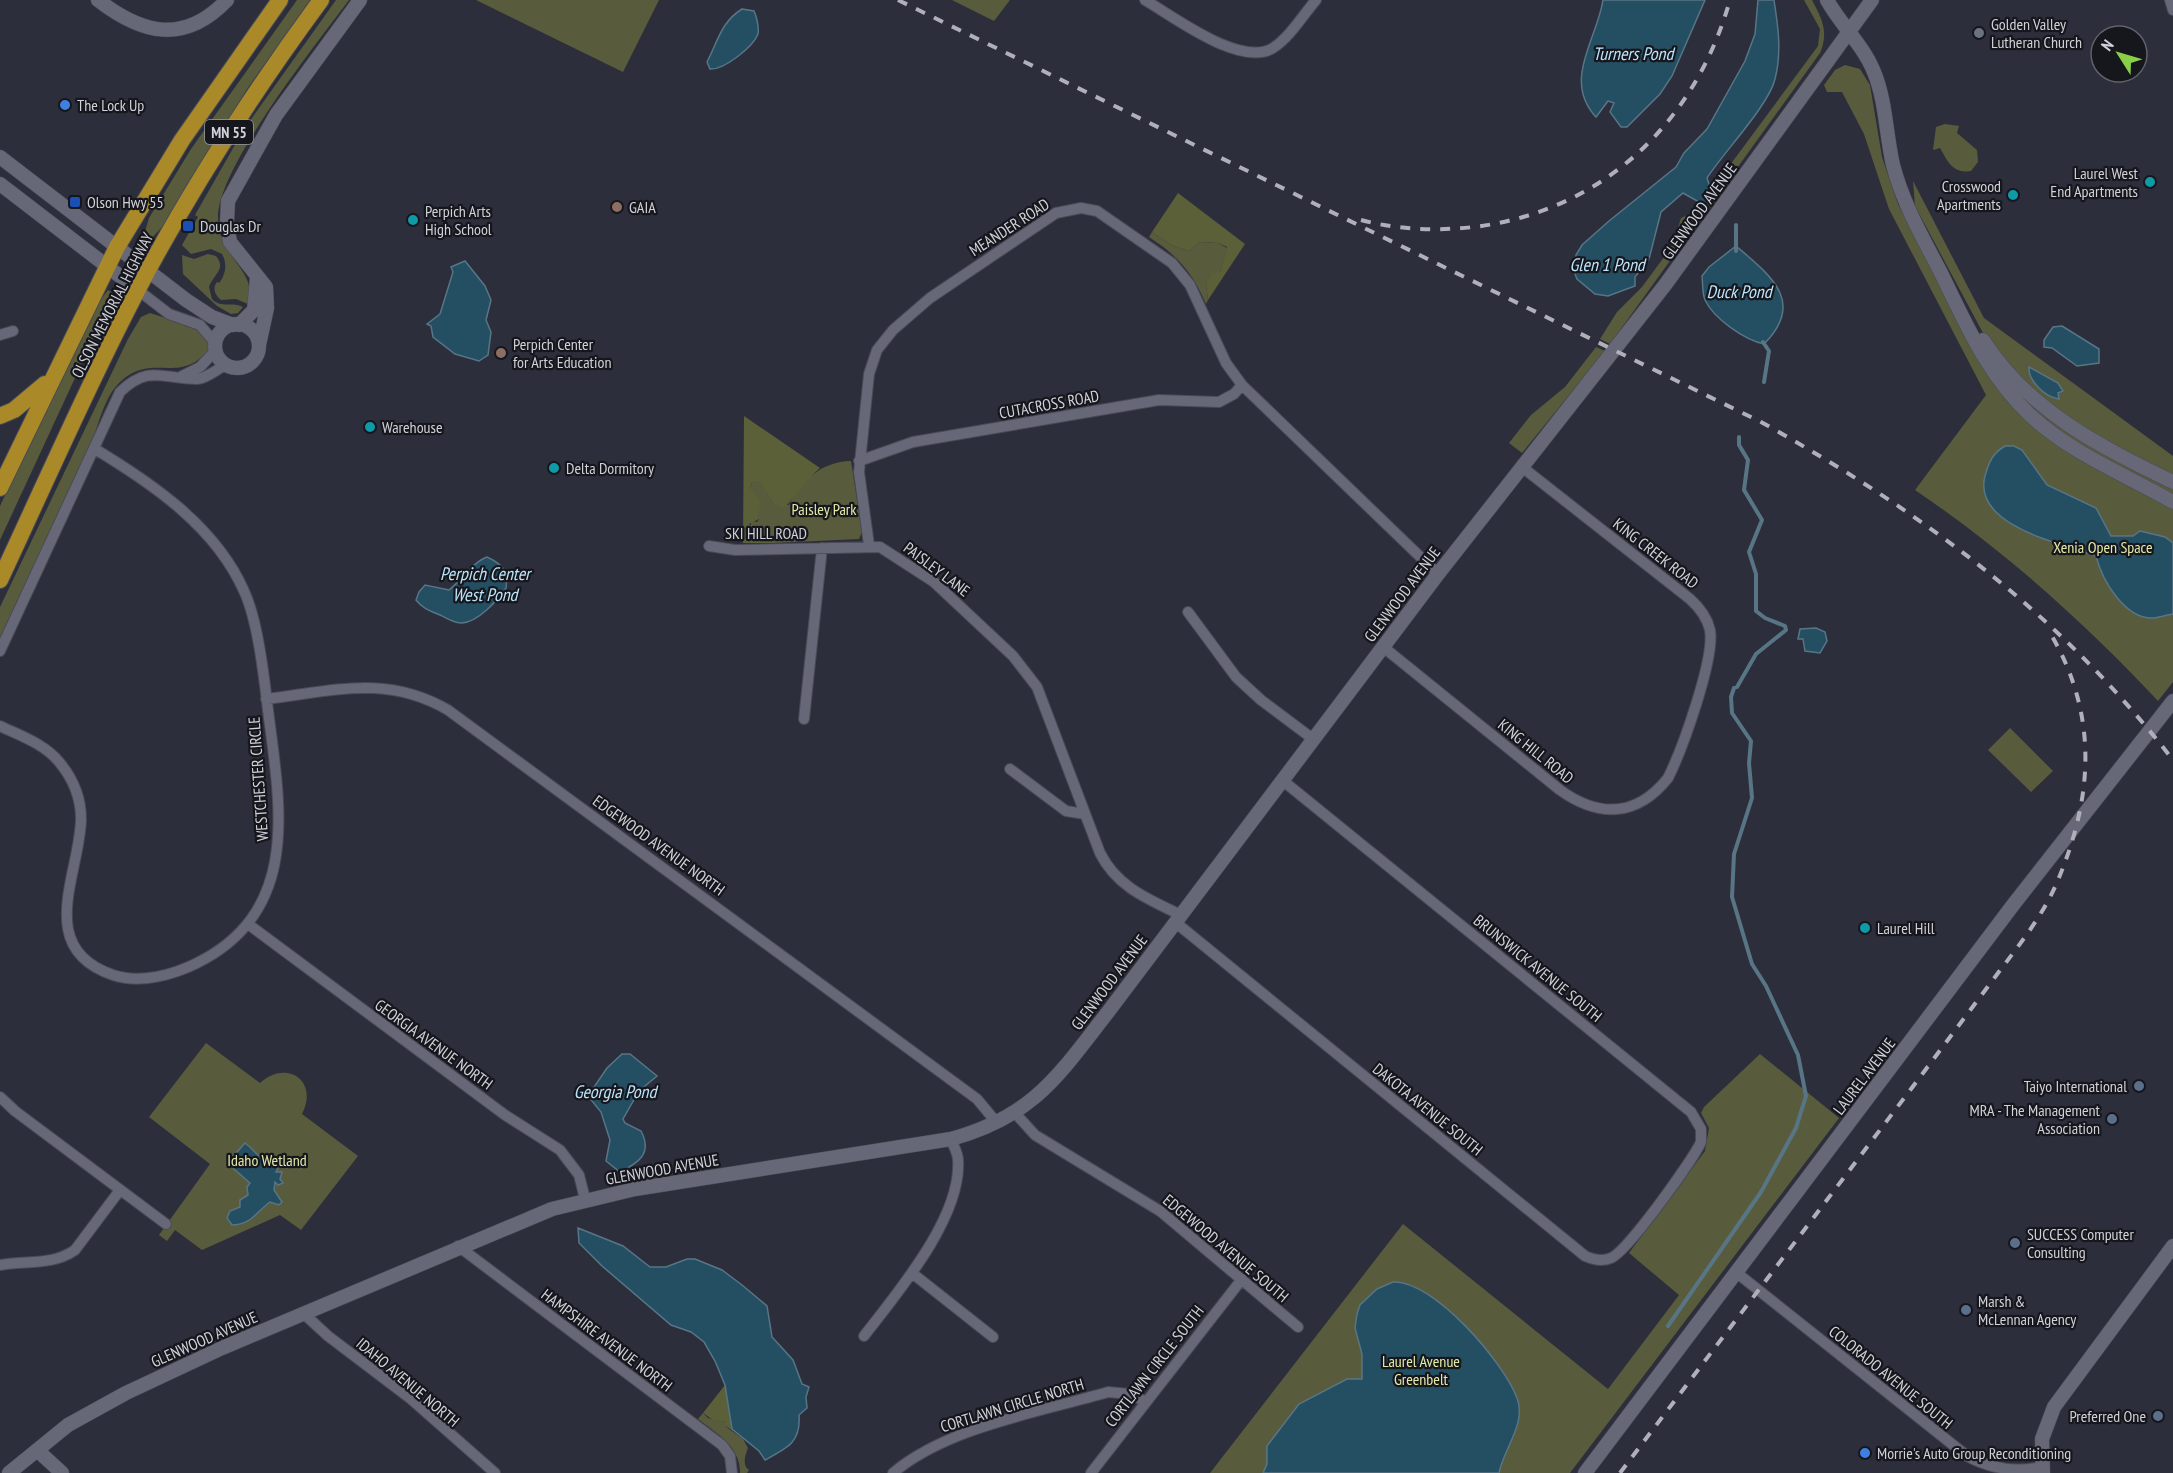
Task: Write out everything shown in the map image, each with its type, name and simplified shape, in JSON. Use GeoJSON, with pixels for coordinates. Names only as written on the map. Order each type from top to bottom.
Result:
{"type":"FeatureCollection","features":[{"type":"Feature","properties":{"kind":"highway","name":"OLSON MEMORIAL HIGHWAY"},"geometry":{"type":"LineString","coordinates":[[0,488],[117,247],[194,122],[280,0]]}},
{"type":"Feature","properties":{"kind":"highway","name":"OLSON MEMORIAL HIGHWAY"},"geometry":{"type":"LineString","coordinates":[[0,580],[148,270],[238,117],[321,0]]}},
{"type":"Feature","properties":{"kind":"highway"},"geometry":{"type":"LineString","coordinates":[[0,416],[28,400],[41,389],[56,369]]}},
{"type":"Feature","properties":{"kind":"street"},"geometry":{"type":"LineString","coordinates":[[98,0],[127,21],[164,31],[188,26],[213,12],[227,0]]}},
{"type":"Feature","properties":{"kind":"street"},"geometry":{"type":"LineString","coordinates":[[0,651],[95,449],[116,399],[131,382],[148,374],[197,379],[226,365],[237,368],[250,364],[255,358],[268,298],[266,287],[230,242],[226,222],[228,201],[276,115],[360,0]]}},
{"type":"Feature","properties":{"kind":"street"},"geometry":{"type":"LineString","coordinates":[[1145,0],[1227,47],[1244,53],[1257,54],[1277,44],[1316,0]]}},
{"type":"Feature","properties":{"kind":"street"},"geometry":{"type":"LineString","coordinates":[[1827,0],[1873,69],[1899,184],[1947,285],[1996,377],[2029,414],[2086,457],[2173,502]]}},
{"type":"Feature","properties":{"kind":"street","name":"GLENWOOD AVENUE"},"geometry":{"type":"LineString","coordinates":[[9,1473],[68,1425],[98,1407],[303,1313],[528,1217],[585,1199],[951,1139],[997,1123],[1035,1099],[1067,1065],[1437,574],[1707,230],[1872,0]]}},
{"type":"Feature","properties":{"kind":"street"},"geometry":{"type":"LineString","coordinates":[[2170,0],[2173,10]]}},
{"type":"Feature","properties":{"kind":"street"},"geometry":{"type":"LineString","coordinates":[[0,157],[212,317],[255,333],[259,345]]}},
{"type":"Feature","properties":{"kind":"street"},"geometry":{"type":"LineString","coordinates":[[0,184],[169,314],[200,325],[226,365]]}},
{"type":"Feature","properties":{"kind":"street","name":"MEANDER ROAD"},"geometry":{"type":"LineString","coordinates":[[869,545],[859,481],[859,460],[869,374],[882,343],[930,298],[1065,209],[1081,208],[1097,211],[1172,263],[1190,285],[1226,363],[1242,385],[1437,574]]}},
{"type":"Feature","properties":{"kind":"street"},"geometry":{"type":"LineString","coordinates":[[182,376],[200,367],[216,347],[222,332],[236,325],[254,310],[257,278]]}},
{"type":"Feature","properties":{"kind":"street"},"geometry":{"type":"LineString","coordinates":[[1947,285],[1988,349],[2036,403],[2084,437],[2173,482]]}},
{"type":"Feature","properties":{"kind":"street"},"geometry":{"type":"LineString","coordinates":[[0,335],[14,331]]}},
{"type":"Feature","properties":{"kind":"street","name":"CUTACROSS ROAD"},"geometry":{"type":"LineString","coordinates":[[859,460],[913,442],[1159,400],[1219,402],[1234,394],[1242,385]]}},
{"type":"Feature","properties":{"kind":"street","name":"WESTCHESTER CIRCLE"},"geometry":{"type":"LineString","coordinates":[[0,726],[48,751],[61,764],[75,789],[81,819],[65,910],[72,939],[89,962],[106,972],[124,978],[168,974],[214,953],[248,924],[262,903],[271,882],[279,838],[276,778],[266,699],[249,605],[226,558],[190,517],[95,449]]}},
{"type":"Feature","properties":{"kind":"street","name":"KING CREEK ROAD"},"geometry":{"type":"LineString","coordinates":[[1522,467],[1690,599],[1704,614],[1710,629],[1709,652],[1675,763]]}},
{"type":"Feature","properties":{"kind":"street","name":"PAISLEY LANE"},"geometry":{"type":"LineString","coordinates":[[822,548],[869,545],[888,551],[934,582],[1020,663],[1042,697],[1100,853],[1117,879],[1178,919]]}},
{"type":"Feature","properties":{"kind":"street","name":"SKI HILL ROAD"},"geometry":{"type":"LineString","coordinates":[[709,546],[735,550],[822,548]]}},
{"type":"Feature","properties":{"kind":"street"},"geometry":{"type":"LineString","coordinates":[[804,719],[822,548]]}},
{"type":"Feature","properties":{"kind":"street"},"geometry":{"type":"LineString","coordinates":[[1188,612],[1219,657],[1242,683],[1313,739]]}},
{"type":"Feature","properties":{"kind":"street","name":"KING HILL ROAD"},"geometry":{"type":"LineString","coordinates":[[1382,646],[1560,790],[1583,804],[1613,810],[1645,801],[1668,778],[1675,763]]}},
{"type":"Feature","properties":{"kind":"street","name":"EDGEWOOD AVENUE NORTH"},"geometry":{"type":"LineString","coordinates":[[266,699],[377,687],[401,690],[426,698],[448,710],[977,1099],[997,1123]]}},
{"type":"Feature","properties":{"kind":"street","name":"LAUREL AVENUE"},"geometry":{"type":"LineString","coordinates":[[1585,1473],[2039,871],[2173,701]]}},
{"type":"Feature","properties":{"kind":"street"},"geometry":{"type":"LineString","coordinates":[[1010,769],[1066,811],[1085,814]]}},
{"type":"Feature","properties":{"kind":"street","name":"BRUNSWICK AVENUE SOUTH"},"geometry":{"type":"LineString","coordinates":[[1282,780],[1691,1112],[1701,1129],[1701,1142],[1658,1204]]}},
{"type":"Feature","properties":{"kind":"street","name":"DAKOTA AVENUE SOUTH"},"geometry":{"type":"LineString","coordinates":[[1178,919],[1585,1256],[1594,1260],[1604,1260],[1620,1253],[1658,1204]]}},
{"type":"Feature","properties":{"kind":"street","name":"GEORGIA AVENUE NORTH"},"geometry":{"type":"LineString","coordinates":[[248,924],[495,1108],[560,1150],[579,1175],[585,1199]]}},
{"type":"Feature","properties":{"kind":"street"},"geometry":{"type":"LineString","coordinates":[[0,1097],[15,1111],[166,1224]]}},
{"type":"Feature","properties":{"kind":"street","name":"EDGEWOOD AVENUE SOUTH"},"geometry":{"type":"LineString","coordinates":[[1016,1113],[1035,1135],[1160,1211],[1298,1327]]}},
{"type":"Feature","properties":{"kind":"street"},"geometry":{"type":"LineString","coordinates":[[864,1336],[912,1273],[944,1219],[954,1194],[958,1158],[951,1139]]}},
{"type":"Feature","properties":{"kind":"street"},"geometry":{"type":"LineString","coordinates":[[0,1265],[53,1261],[69,1254],[75,1250],[120,1190]]}},
{"type":"Feature","properties":{"kind":"street","name":"HAMPSHIRE AVENUE NORTH"},"geometry":{"type":"LineString","coordinates":[[458,1246],[722,1445],[732,1468]]}},
{"type":"Feature","properties":{"kind":"street"},"geometry":{"type":"LineString","coordinates":[[2042,1470],[2044,1433],[2054,1407],[2173,1246]]}},
{"type":"Feature","properties":{"kind":"street"},"geometry":{"type":"LineString","coordinates":[[912,1273],[993,1337]]}},
{"type":"Feature","properties":{"kind":"street","name":"COLORADO AVENUE SOUTH"},"geometry":{"type":"LineString","coordinates":[[1737,1273],[1967,1456],[1983,1465],[2000,1469],[2042,1470]]}},
{"type":"Feature","properties":{"kind":"street","name":"CORTLAWN CIRCLE SOUTH"},"geometry":{"type":"LineString","coordinates":[[1091,1473],[1242,1279]]}},
{"type":"Feature","properties":{"kind":"street","name":"IDAHO AVENUE NORTH"},"geometry":{"type":"LineString","coordinates":[[303,1313],[328,1336],[411,1399],[495,1473]]}},
{"type":"Feature","properties":{"kind":"street","name":"CORTLAWN CIRCLE NORTH"},"geometry":{"type":"LineString","coordinates":[[893,1473],[916,1456],[944,1441],[1108,1392],[1130,1394],[1146,1402]]}},
{"type":"Feature","properties":{"kind":"street"},"geometry":{"type":"LineString","coordinates":[[37,1450],[62,1473]]}},
{"type":"Feature","properties":{"kind":"green space"},"geometry":{"type":"Polygon","coordinates":[[[297,0],[310,0],[247,89],[163,226],[149,241],[144,235],[149,218],[191,149],[297,0]]]}},
{"type":"Feature","properties":{"kind":"green space"},"geometry":{"type":"Polygon","coordinates":[[[336,0],[349,0],[271,106],[234,169],[222,196],[218,218],[220,232],[231,255],[244,273],[250,293],[248,304],[236,299],[221,300],[214,289],[225,270],[222,254],[211,249],[191,254],[182,245],[198,217],[195,215],[244,129],[336,0]]]}},
{"type":"Feature","properties":{"kind":"green space"},"geometry":{"type":"Polygon","coordinates":[[[476,0],[659,0],[623,72],[476,0]]]}},
{"type":"Feature","properties":{"kind":"green space"},"geometry":{"type":"Polygon","coordinates":[[[952,0],[1010,0],[994,21],[952,0]]]}},
{"type":"Feature","properties":{"kind":"green space"},"geometry":{"type":"Polygon","coordinates":[[[1804,0],[1812,0],[1821,20],[1824,39],[1820,53],[1610,344],[1600,339],[1617,312],[1642,287],[1667,253],[1674,241],[1681,218],[1696,211],[1818,46],[1820,29],[1804,0]]]}},
{"type":"Feature","properties":{"kind":"green space","name":"Xenia Open Space"},"geometry":{"type":"Polygon","coordinates":[[[1845,65],[1860,69],[1870,85],[1882,157],[1898,204],[1969,340],[2014,405],[2173,507],[2173,682],[2158,701],[2101,643],[2042,589],[1981,538],[1915,490],[1986,395],[1889,209],[1864,134],[1842,92],[1827,92],[1824,85],[1835,70],[1845,65]]]}},
{"type":"Feature","properties":{"kind":"green space"},"geometry":{"type":"Polygon","coordinates":[[[1945,124],[1959,126],[1957,133],[1977,150],[1978,162],[1971,171],[1955,169],[1940,148],[1933,150],[1936,127],[1945,124]]]}},
{"type":"Feature","properties":{"kind":"green space"},"geometry":{"type":"Polygon","coordinates":[[[1913,181],[1984,318],[2173,456],[2173,478],[2052,411],[1990,346],[1915,206],[1913,181]]]}},
{"type":"Feature","properties":{"kind":"green space"},"geometry":{"type":"Polygon","coordinates":[[[1178,193],[1245,244],[1208,300],[1206,284],[1212,274],[1220,272],[1227,247],[1218,243],[1200,242],[1189,251],[1171,245],[1152,232],[1178,193]]]}},
{"type":"Feature","properties":{"kind":"green space"},"geometry":{"type":"Polygon","coordinates":[[[1152,232],[1171,245],[1189,251],[1200,242],[1218,243],[1227,248],[1220,272],[1206,284],[1208,300],[1206,304],[1190,274],[1168,251],[1149,237],[1152,232]]]}},
{"type":"Feature","properties":{"kind":"green space"},"geometry":{"type":"Polygon","coordinates":[[[208,254],[216,256],[220,265],[209,287],[212,299],[220,304],[243,307],[238,313],[231,314],[217,306],[183,274],[182,255],[194,259],[208,254]]]}},
{"type":"Feature","properties":{"kind":"green space"},"geometry":{"type":"Polygon","coordinates":[[[108,290],[113,293],[106,311],[0,540],[0,506],[66,365],[96,306],[108,290]]]}},
{"type":"Feature","properties":{"kind":"green space"},"geometry":{"type":"Polygon","coordinates":[[[150,313],[197,328],[208,341],[209,350],[186,366],[143,369],[132,373],[114,388],[91,444],[0,638],[0,607],[128,339],[141,317],[150,313]]]}},
{"type":"Feature","properties":{"kind":"green space"},"geometry":{"type":"Polygon","coordinates":[[[1596,347],[1605,351],[1522,453],[1509,443],[1531,415],[1565,387],[1596,347]]]}},
{"type":"Feature","properties":{"kind":"green space"},"geometry":{"type":"Polygon","coordinates":[[[2011,383],[2173,486],[2173,497],[2106,463],[2063,436],[2026,403],[2011,383]]]}},
{"type":"Feature","properties":{"kind":"green space"},"geometry":{"type":"Polygon","coordinates":[[[744,416],[820,468],[783,508],[773,503],[759,481],[752,482],[750,488],[762,503],[758,513],[759,519],[749,524],[756,529],[764,526],[766,535],[774,538],[774,543],[743,543],[744,416]]]}},
{"type":"Feature","properties":{"kind":"green space","name":"Paisley Park"},"geometry":{"type":"Polygon","coordinates":[[[851,461],[862,532],[859,539],[774,543],[774,538],[751,527],[751,521],[757,522],[759,519],[750,488],[752,482],[759,480],[773,503],[789,505],[800,487],[814,474],[831,465],[851,461]]]}},
{"type":"Feature","properties":{"kind":"green space"},"geometry":{"type":"Polygon","coordinates":[[[2010,728],[2053,771],[2031,792],[1988,750],[2010,728]]]}},
{"type":"Feature","properties":{"kind":"green space","name":"Idaho Wetland"},"geometry":{"type":"Polygon","coordinates":[[[206,1043],[260,1083],[280,1073],[298,1077],[306,1092],[302,1114],[358,1156],[301,1230],[280,1215],[202,1250],[175,1230],[167,1241],[159,1235],[210,1164],[149,1117],[206,1043]]]}},
{"type":"Feature","properties":{"kind":"green space","name":"Laurel Avenue Greenbelt"},"geometry":{"type":"Polygon","coordinates":[[[1760,1054],[1839,1118],[1570,1473],[1210,1473],[1403,1224],[1608,1389],[1679,1295],[1629,1253],[1705,1151],[1709,1128],[1701,1113],[1704,1107],[1760,1054]]]}},
{"type":"Feature","properties":{"kind":"green space"},"geometry":{"type":"Polygon","coordinates":[[[725,1385],[734,1431],[725,1426],[725,1422],[713,1420],[703,1413],[725,1385]]]}},
{"type":"Feature","properties":{"kind":"green space"},"geometry":{"type":"Polygon","coordinates":[[[703,1413],[708,1418],[725,1422],[725,1426],[743,1439],[748,1448],[745,1460],[745,1466],[749,1470],[747,1473],[740,1473],[732,1448],[698,1419],[703,1413]]]}},
{"type":"Feature","properties":{"kind":"water","name":"Turners Pond"},"geometry":{"type":"Polygon","coordinates":[[[1603,0],[1705,0],[1672,76],[1660,94],[1627,127],[1621,127],[1610,112],[1614,103],[1608,101],[1596,117],[1586,103],[1582,89],[1584,60],[1603,0]]]}},
{"type":"Feature","properties":{"kind":"water","name":"Glen 1 Pond"},"geometry":{"type":"Polygon","coordinates":[[[1758,0],[1774,0],[1779,49],[1775,79],[1764,102],[1707,178],[1713,196],[1706,206],[1683,193],[1661,212],[1649,259],[1635,277],[1635,286],[1608,296],[1595,294],[1577,279],[1573,269],[1576,255],[1582,245],[1609,221],[1676,167],[1684,153],[1707,129],[1745,61],[1755,34],[1758,0]]]}},
{"type":"Feature","properties":{"kind":"water"},"geometry":{"type":"Polygon","coordinates":[[[742,9],[754,11],[758,23],[758,34],[737,57],[723,66],[710,69],[707,62],[721,32],[729,20],[742,9]]]}},
{"type":"Feature","properties":{"kind":"water","name":"Duck Pond"},"geometry":{"type":"Polygon","coordinates":[[[1736,246],[1771,279],[1779,290],[1783,302],[1782,315],[1776,329],[1764,344],[1731,328],[1715,314],[1704,297],[1702,276],[1709,267],[1736,246]]]}},
{"type":"Feature","properties":{"kind":"water"},"geometry":{"type":"Polygon","coordinates":[[[465,261],[485,286],[491,300],[486,320],[491,332],[488,355],[479,361],[455,354],[433,337],[431,326],[427,324],[440,314],[453,272],[451,267],[465,261]]]}},
{"type":"Feature","properties":{"kind":"water"},"geometry":{"type":"Polygon","coordinates":[[[2062,326],[2099,349],[2099,363],[2077,366],[2052,348],[2044,347],[2044,340],[2053,327],[2062,326]]]}},
{"type":"Feature","properties":{"kind":"water"},"geometry":{"type":"Polygon","coordinates":[[[2029,367],[2058,383],[2063,391],[2058,393],[2059,399],[2038,388],[2031,378],[2029,367]]]}},
{"type":"Feature","properties":{"kind":"water"},"geometry":{"type":"Polygon","coordinates":[[[2005,446],[2014,446],[2022,450],[2047,485],[2096,508],[2111,536],[2133,536],[2140,531],[2165,537],[2173,543],[2173,614],[2154,618],[2134,613],[2124,606],[2109,587],[2096,556],[2023,530],[1992,508],[1985,493],[1985,476],[1992,459],[2005,446]]]}},
{"type":"Feature","properties":{"kind":"water","name":"Perpich Center West Pond"},"geometry":{"type":"Polygon","coordinates":[[[487,557],[497,562],[503,569],[506,588],[481,615],[468,622],[453,621],[421,606],[416,600],[425,585],[449,590],[477,563],[487,557]]]}},
{"type":"Feature","properties":{"kind":"water"},"geometry":{"type":"Polygon","coordinates":[[[1816,628],[1825,632],[1827,641],[1820,653],[1805,651],[1803,639],[1798,639],[1800,629],[1816,628]]]}},
{"type":"Feature","properties":{"kind":"water","name":"Georgia Pond"},"geometry":{"type":"Polygon","coordinates":[[[622,1054],[630,1054],[657,1076],[639,1091],[623,1119],[625,1123],[641,1131],[645,1146],[642,1157],[620,1172],[606,1161],[610,1140],[601,1112],[588,1096],[607,1068],[622,1054]]]}},
{"type":"Feature","properties":{"kind":"water"},"geometry":{"type":"Polygon","coordinates":[[[245,1143],[261,1158],[264,1159],[268,1154],[280,1163],[276,1172],[282,1172],[280,1179],[283,1183],[278,1185],[275,1182],[274,1190],[282,1202],[279,1205],[270,1202],[249,1220],[232,1225],[227,1218],[230,1211],[240,1207],[240,1200],[248,1195],[247,1187],[250,1183],[234,1169],[230,1160],[245,1143]]]}},
{"type":"Feature","properties":{"kind":"water"},"geometry":{"type":"Polygon","coordinates":[[[578,1228],[623,1246],[650,1267],[666,1267],[687,1259],[695,1259],[722,1270],[767,1306],[772,1337],[793,1360],[802,1384],[809,1387],[806,1397],[807,1408],[799,1415],[798,1432],[786,1448],[765,1460],[759,1451],[732,1429],[725,1385],[704,1342],[691,1332],[671,1325],[602,1266],[579,1243],[578,1228]]]}},
{"type":"Feature","properties":{"kind":"water"},"geometry":{"type":"Polygon","coordinates":[[[1393,1282],[1410,1285],[1428,1294],[1447,1309],[1483,1345],[1510,1383],[1517,1398],[1519,1417],[1499,1473],[1263,1473],[1267,1464],[1267,1446],[1299,1404],[1347,1379],[1362,1379],[1362,1354],[1355,1328],[1357,1314],[1360,1305],[1377,1289],[1393,1282]]]}},
{"type":"Feature","properties":{"kind":"waterway"},"geometry":{"type":"LineString","coordinates":[[1736,225],[1736,251]]}},
{"type":"Feature","properties":{"kind":"waterway"},"geometry":{"type":"LineString","coordinates":[[1763,342],[1769,351],[1764,382]]}},
{"type":"Feature","properties":{"kind":"waterway"},"geometry":{"type":"LineString","coordinates":[[1737,687],[1756,654],[1786,630],[1785,626],[1765,618],[1756,611],[1756,574],[1749,552],[1762,520],[1744,490],[1748,460],[1739,445],[1739,437]]}},
{"type":"Feature","properties":{"kind":"waterway"},"geometry":{"type":"LineString","coordinates":[[1668,1326],[1761,1192],[1796,1128],[1806,1096],[1798,1055],[1766,986],[1752,964],[1732,897],[1734,854],[1752,798],[1749,763],[1751,741],[1732,713],[1731,697],[1734,688]]}},
{"type":"Feature","properties":{"kind":"railway"},"geometry":{"type":"LineString","coordinates":[[898,0],[1761,422],[1820,456],[1932,530],[2035,612],[2129,707],[2173,760]]}},
{"type":"Feature","properties":{"kind":"railway"},"geometry":{"type":"LineString","coordinates":[[1361,220],[1417,229],[1474,227],[1521,218],[1564,202],[1602,181],[1637,154],[1668,122],[1693,85],[1714,44],[1730,0]]}},
{"type":"Feature","properties":{"kind":"railway"},"geometry":{"type":"LineString","coordinates":[[1620,1473],[2015,951],[2039,917],[2052,893],[2070,848],[2079,816],[2084,785],[2085,754],[2083,723],[2076,692],[2065,662],[2049,631]]}},
{"type":"Feature","properties":{"kind":"place","name":"Golden Valley Lutheran Church"},"geometry":{"type":"Point","coordinates":[1979,33]}},
{"type":"Feature","properties":{"kind":"place","name":"The Lock Up"},"geometry":{"type":"Point","coordinates":[65,105]}},
{"type":"Feature","properties":{"kind":"place","name":"Laurel West End Apartments"},"geometry":{"type":"Point","coordinates":[2150,182]}},
{"type":"Feature","properties":{"kind":"place","name":"Crosswood Apartments"},"geometry":{"type":"Point","coordinates":[2013,195]}},
{"type":"Feature","properties":{"kind":"place","name":"Olson Hwy 55"},"geometry":{"type":"Point","coordinates":[75,202]}},
{"type":"Feature","properties":{"kind":"place","name":"GAIA"},"geometry":{"type":"Point","coordinates":[617,207]}},
{"type":"Feature","properties":{"kind":"place","name":"Perpich Arts High School"},"geometry":{"type":"Point","coordinates":[413,220]}},
{"type":"Feature","properties":{"kind":"place","name":"Douglas Dr"},"geometry":{"type":"Point","coordinates":[188,226]}},
{"type":"Feature","properties":{"kind":"place","name":"Perpich Center for Arts Education"},"geometry":{"type":"Point","coordinates":[501,353]}},
{"type":"Feature","properties":{"kind":"place","name":"Warehouse"},"geometry":{"type":"Point","coordinates":[370,427]}},
{"type":"Feature","properties":{"kind":"place","name":"Delta Dormitory"},"geometry":{"type":"Point","coordinates":[554,468]}},
{"type":"Feature","properties":{"kind":"place","name":"Laurel Hill"},"geometry":{"type":"Point","coordinates":[1865,928]}},
{"type":"Feature","properties":{"kind":"place","name":"Taiyo International"},"geometry":{"type":"Point","coordinates":[2139,1086]}},
{"type":"Feature","properties":{"kind":"place","name":"MRA - The Management Association"},"geometry":{"type":"Point","coordinates":[2112,1119]}},
{"type":"Feature","properties":{"kind":"place","name":"SUCCESS Computer Consulting"},"geometry":{"type":"Point","coordinates":[2015,1243]}},
{"type":"Feature","properties":{"kind":"place","name":"Marsh & McLennan Agency"},"geometry":{"type":"Point","coordinates":[1966,1310]}},
{"type":"Feature","properties":{"kind":"place","name":"Preferred One"},"geometry":{"type":"Point","coordinates":[2158,1416]}},
{"type":"Feature","properties":{"kind":"place","name":"Morrie's Auto Group Reconditioning"},"geometry":{"type":"Point","coordinates":[1865,1453]}}]}
